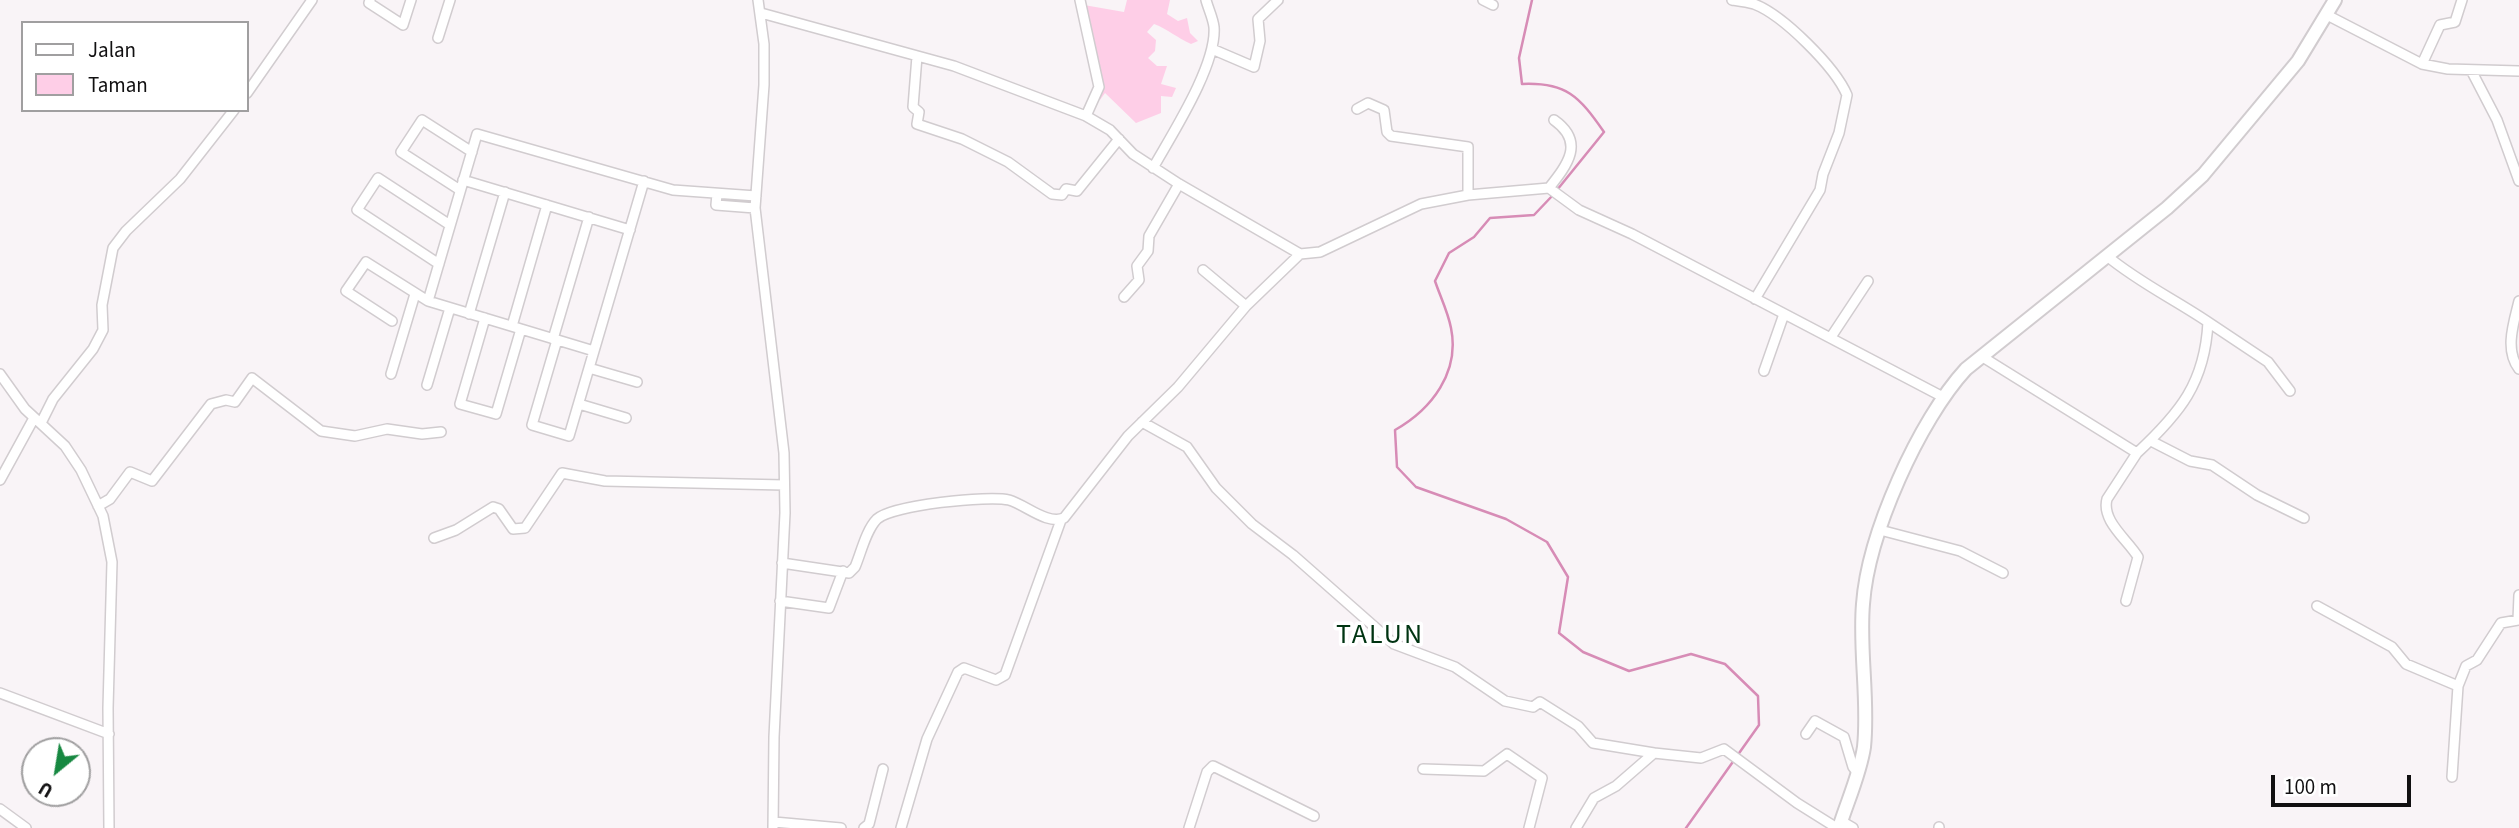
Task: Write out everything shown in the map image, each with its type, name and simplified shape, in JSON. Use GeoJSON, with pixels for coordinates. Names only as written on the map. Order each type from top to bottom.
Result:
{"type":"FeatureCollection","features":[{"type":"Feature","properties":{"kind":"main road"},"geometry":{"type":"LineString","coordinates":[[1839,825],[1857,772],[1864,736],[1863,603],[1866,576],[1880,530],[1917,441],[1942,397],[1981,356],[2107,256],[2203,175],[2298,61],[2335,0]]}},
{"type":"Feature","properties":{"kind":"street"},"geometry":{"type":"LineString","coordinates":[[248,92],[312,0]]}},
{"type":"Feature","properties":{"kind":"street"},"geometry":{"type":"LineString","coordinates":[[370,0],[369,3],[403,25],[411,0]]}},
{"type":"Feature","properties":{"kind":"street"},"geometry":{"type":"LineString","coordinates":[[438,38],[450,0]]}},
{"type":"Feature","properties":{"kind":"street"},"geometry":{"type":"LineString","coordinates":[[748,0],[759,6],[917,56],[1086,116],[1153,168],[1300,254],[1320,252],[1410,207],[1468,195],[1551,189],[1579,210],[1632,234],[1942,397]]}},
{"type":"Feature","properties":{"kind":"street"},"geometry":{"type":"LineString","coordinates":[[1080,0],[1099,87],[1086,116]]}},
{"type":"Feature","properties":{"kind":"street"},"geometry":{"type":"LineString","coordinates":[[1153,168],[1190,103],[1212,49],[1214,27],[1206,0]]}},
{"type":"Feature","properties":{"kind":"street"},"geometry":{"type":"LineString","coordinates":[[1212,49],[1253,68],[1260,41],[1258,19],[1278,0]]}},
{"type":"Feature","properties":{"kind":"street"},"geometry":{"type":"LineString","coordinates":[[1483,0],[1493,5]]}},
{"type":"Feature","properties":{"kind":"street"},"geometry":{"type":"LineString","coordinates":[[1732,0],[1755,4],[1797,34],[1815,50],[1847,95],[1839,133],[1823,174],[1820,190],[1755,299]]}},
{"type":"Feature","properties":{"kind":"street"},"geometry":{"type":"LineString","coordinates":[[2422,64],[2440,25],[2455,21],[2462,0]]}},
{"type":"Feature","properties":{"kind":"street"},"geometry":{"type":"LineString","coordinates":[[759,6],[764,85],[755,208],[779,402],[784,485],[774,825],[841,828]]}},
{"type":"Feature","properties":{"kind":"street"},"geometry":{"type":"LineString","coordinates":[[2328,15],[2422,64],[2471,70],[2519,71]]}},
{"type":"Feature","properties":{"kind":"street"},"geometry":{"type":"LineString","coordinates":[[917,56],[913,107],[919,112],[917,124],[962,139],[1008,162],[1052,194],[1062,195],[1066,189],[1077,191],[1119,139]]}},
{"type":"Feature","properties":{"kind":"street"},"geometry":{"type":"LineString","coordinates":[[2471,70],[2497,120],[2519,181]]}},
{"type":"Feature","properties":{"kind":"street"},"geometry":{"type":"LineString","coordinates":[[1357,109],[1368,103],[1384,110],[1387,132],[1391,136],[1468,147],[1468,195]]}},
{"type":"Feature","properties":{"kind":"street"},"geometry":{"type":"LineString","coordinates":[[0,480],[37,420],[93,349],[103,330],[102,305],[113,248],[126,231],[180,179],[232,112]]}},
{"type":"Feature","properties":{"kind":"street"},"geometry":{"type":"LineString","coordinates":[[472,152],[422,120],[401,152],[462,185],[505,192],[630,230]]}},
{"type":"Feature","properties":{"kind":"street"},"geometry":{"type":"LineString","coordinates":[[1551,189],[1565,165],[1572,142],[1569,132],[1555,120]]}},
{"type":"Feature","properties":{"kind":"street"},"geometry":{"type":"LineString","coordinates":[[428,301],[478,134],[673,190],[756,196]]}},
{"type":"Feature","properties":{"kind":"street"},"geometry":{"type":"LineString","coordinates":[[439,264],[356,210],[378,177],[450,225]]}},
{"type":"Feature","properties":{"kind":"street"},"geometry":{"type":"LineString","coordinates":[[589,217],[532,425],[569,436],[644,181]]}},
{"type":"Feature","properties":{"kind":"street"},"geometry":{"type":"LineString","coordinates":[[1124,297],[1139,280],[1137,266],[1148,251],[1149,236],[1179,184]]}},
{"type":"Feature","properties":{"kind":"street"},"geometry":{"type":"LineString","coordinates":[[469,314],[505,192]]}},
{"type":"Feature","properties":{"kind":"street"},"geometry":{"type":"LineString","coordinates":[[717,194],[716,205],[755,208]]}},
{"type":"Feature","properties":{"kind":"street"},"geometry":{"type":"LineString","coordinates":[[485,318],[460,404],[496,414],[547,205]]}},
{"type":"Feature","properties":{"kind":"street"},"geometry":{"type":"LineString","coordinates":[[901,828],[927,739],[959,670],[964,668],[996,680],[1003,678],[1061,520],[1142,422],[1178,387],[1246,306],[1300,254]]}},
{"type":"Feature","properties":{"kind":"street"},"geometry":{"type":"LineString","coordinates":[[2107,256],[2136,280],[2150,284],[2268,362],[2290,391]]}},
{"type":"Feature","properties":{"kind":"street"},"geometry":{"type":"LineString","coordinates":[[392,321],[346,291],[366,262],[428,301],[594,351]]}},
{"type":"Feature","properties":{"kind":"street"},"geometry":{"type":"LineString","coordinates":[[1203,270],[1246,306]]}},
{"type":"Feature","properties":{"kind":"street"},"geometry":{"type":"LineString","coordinates":[[1830,337],[1868,281]]}},
{"type":"Feature","properties":{"kind":"street"},"geometry":{"type":"LineString","coordinates":[[391,374],[415,294]]}},
{"type":"Feature","properties":{"kind":"street"},"geometry":{"type":"LineString","coordinates":[[2519,301],[2511,346],[2513,359],[2519,369]]}},
{"type":"Feature","properties":{"kind":"street"},"geometry":{"type":"LineString","coordinates":[[427,385],[450,308]]}},
{"type":"Feature","properties":{"kind":"street"},"geometry":{"type":"LineString","coordinates":[[1765,371],[1784,314]]}},
{"type":"Feature","properties":{"kind":"street"},"geometry":{"type":"LineString","coordinates":[[2126,601],[2138,557],[2108,516],[2105,506],[2107,499],[2137,453],[2187,400],[2204,361],[2208,322]]}},
{"type":"Feature","properties":{"kind":"street"},"geometry":{"type":"LineString","coordinates":[[1981,356],[2137,453]]}},
{"type":"Feature","properties":{"kind":"street"},"geometry":{"type":"LineString","coordinates":[[589,368],[637,382]]}},
{"type":"Feature","properties":{"kind":"street"},"geometry":{"type":"LineString","coordinates":[[0,374],[37,420],[65,446],[81,470],[103,516],[111,562],[109,828]]}},
{"type":"Feature","properties":{"kind":"street"},"geometry":{"type":"LineString","coordinates":[[98,506],[110,499],[130,472],[152,481],[211,404],[226,400],[235,402],[252,378],[321,431],[355,436],[387,429],[422,434],[441,432]]}},
{"type":"Feature","properties":{"kind":"street"},"geometry":{"type":"LineString","coordinates":[[579,404],[626,418]]}},
{"type":"Feature","properties":{"kind":"street"},"geometry":{"type":"LineString","coordinates":[[1142,422],[1187,447],[1216,488],[1252,524],[1293,555],[1398,646],[1455,667],[1505,701],[1534,707],[1540,702],[1550,706],[1578,726],[1593,743],[1690,758],[1709,756],[1722,749],[1732,753],[1797,803],[1839,825],[1853,828]]}},
{"type":"Feature","properties":{"kind":"street"},"geometry":{"type":"LineString","coordinates":[[2151,441],[2190,461],[2212,465],[2257,495],[2304,518]]}},
{"type":"Feature","properties":{"kind":"street"},"geometry":{"type":"LineString","coordinates":[[434,538],[456,530],[493,507],[499,509],[518,530],[562,473],[605,481],[784,485]]}},
{"type":"Feature","properties":{"kind":"street"},"geometry":{"type":"LineString","coordinates":[[782,563],[849,573],[855,568],[872,524],[887,513],[956,501],[997,498],[1016,502],[1050,519],[1061,520]]}},
{"type":"Feature","properties":{"kind":"street"},"geometry":{"type":"LineString","coordinates":[[1880,530],[1959,551],[2003,573]]}},
{"type":"Feature","properties":{"kind":"street"},"geometry":{"type":"LineString","coordinates":[[780,601],[828,608],[843,572]]}},
{"type":"Feature","properties":{"kind":"street"},"geometry":{"type":"LineString","coordinates":[[2452,777],[2458,686],[2466,666],[2477,660],[2501,623],[2518,621],[2519,595]]}},
{"type":"Feature","properties":{"kind":"street"},"geometry":{"type":"LineString","coordinates":[[2317,606],[2392,647],[2406,664],[2458,686]]}},
{"type":"Feature","properties":{"kind":"street"},"geometry":{"type":"LineString","coordinates":[[0,693],[109,734]]}},
{"type":"Feature","properties":{"kind":"street"},"geometry":{"type":"LineString","coordinates":[[1806,734],[1815,721],[1844,737],[1857,772]]}},
{"type":"Feature","properties":{"kind":"street"},"geometry":{"type":"LineString","coordinates":[[1576,828],[1594,798],[1616,786],[1654,753]]}},
{"type":"Feature","properties":{"kind":"street"},"geometry":{"type":"LineString","coordinates":[[1423,769],[1484,771],[1507,754],[1542,778],[1529,828]]}},
{"type":"Feature","properties":{"kind":"street"},"geometry":{"type":"LineString","coordinates":[[1188,828],[1207,772],[1213,766],[1314,816]]}},
{"type":"Feature","properties":{"kind":"street"},"geometry":{"type":"LineString","coordinates":[[864,828],[869,824],[883,769]]}},
{"type":"Feature","properties":{"kind":"street"},"geometry":{"type":"LineString","coordinates":[[0,809],[26,828]]}},
{"type":"Feature","properties":{"kind":"green space"},"geometry":{"type":"Polygon","coordinates":[[[1127,0],[1170,0],[1167,14],[1178,21],[1187,18],[1190,33],[1198,41],[1191,44],[1154,24],[1147,32],[1156,40],[1155,51],[1148,58],[1157,66],[1167,66],[1161,84],[1176,88],[1172,97],[1161,96],[1161,113],[1136,123],[1105,93],[1100,100],[1084,5],[1124,12],[1127,0]]]}},
{"type":"Feature","properties":{"kind":"waterway"},"geometry":{"type":"LineString","coordinates":[[1532,0],[1519,58],[1522,84],[1550,86],[1570,94],[1579,100],[1604,132],[1557,190]]}},
{"type":"Feature","properties":{"kind":"waterway"},"geometry":{"type":"LineString","coordinates":[[1553,195],[1534,215],[1490,218],[1474,237],[1449,253],[1435,281],[1451,328],[1451,360],[1447,374],[1431,400],[1395,430],[1397,467],[1416,487],[1506,519],[1547,542],[1568,577],[1559,633],[1583,652],[1629,671],[1691,654],[1725,664],[1758,696],[1759,725],[1686,828]]}},
{"type":"Feature","properties":{"kind":"district","name":"TALUN"},"geometry":{"type":"Point","coordinates":[1380,637]}}]}
